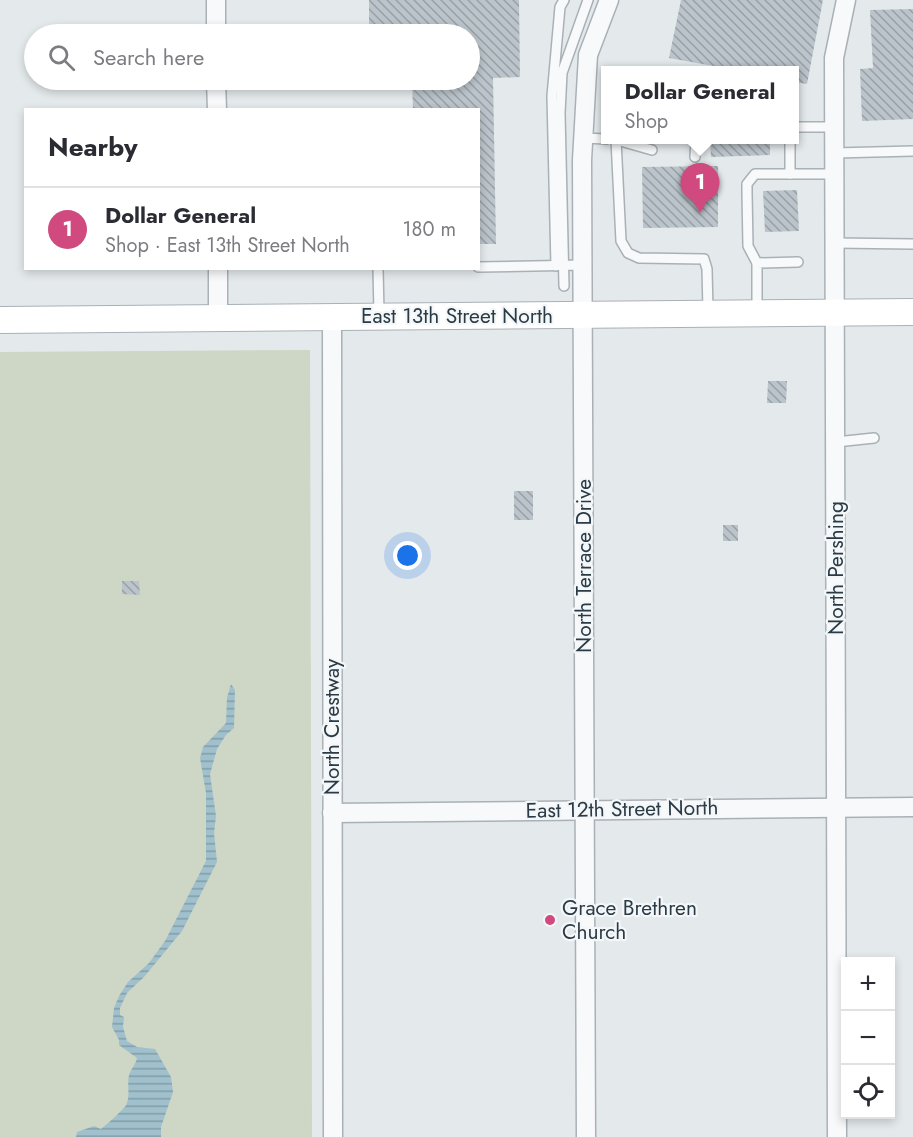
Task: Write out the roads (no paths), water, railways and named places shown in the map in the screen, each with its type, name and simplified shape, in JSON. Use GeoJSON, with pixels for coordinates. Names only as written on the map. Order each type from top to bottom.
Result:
{"type":"FeatureCollection","features":[{"type":"Feature","properties":{"kind":"main road","name":"East 13th Street North"},"geometry":{"type":"LineString","coordinates":[[0,320],[913,312]]}},
{"type":"Feature","properties":{"kind":"street"},"geometry":{"type":"LineString","coordinates":[[216,0],[216,24]]}},
{"type":"Feature","properties":{"kind":"street","name":"North Terrace Drive"},"geometry":{"type":"LineString","coordinates":[[586,1137],[583,138],[588,55],[609,0]]}},
{"type":"Feature","properties":{"kind":"street","name":"North Pershing"},"geometry":{"type":"LineString","coordinates":[[837,1137],[834,57],[846,0]]}},
{"type":"Feature","properties":{"kind":"street"},"geometry":{"type":"LineString","coordinates":[[216,90],[217,108]]}},
{"type":"Feature","properties":{"kind":"street"},"geometry":{"type":"LineString","coordinates":[[218,270],[218,318]]}},
{"type":"Feature","properties":{"kind":"street","name":"North Crestway"},"geometry":{"type":"LineString","coordinates":[[332,317],[333,1137]]}},
{"type":"Feature","properties":{"kind":"street","name":"East 12th Street North"},"geometry":{"type":"LineString","coordinates":[[332,813],[913,807]]}},
{"type":"Feature","properties":{"kind":"lane"},"geometry":{"type":"LineString","coordinates":[[564,0],[560,7],[552,96],[560,266],[564,286]]}},
{"type":"Feature","properties":{"kind":"lane"},"geometry":{"type":"LineString","coordinates":[[560,266],[562,73],[588,0]]}},
{"type":"Feature","properties":{"kind":"lane"},"geometry":{"type":"LineString","coordinates":[[555,58],[587,62]]}},
{"type":"Feature","properties":{"kind":"lane"},"geometry":{"type":"LineString","coordinates":[[799,127],[835,127]]}},
{"type":"Feature","properties":{"kind":"lane"},"geometry":{"type":"LineString","coordinates":[[583,138],[601,139]]}},
{"type":"Feature","properties":{"kind":"lane"},"geometry":{"type":"LineString","coordinates":[[616,144],[621,241],[628,252],[639,258],[704,259],[707,269],[708,314]]}},
{"type":"Feature","properties":{"kind":"lane"},"geometry":{"type":"LineString","coordinates":[[630,144],[652,150]]}},
{"type":"Feature","properties":{"kind":"lane"},"geometry":{"type":"LineString","coordinates":[[695,157],[696,144]]}},
{"type":"Feature","properties":{"kind":"lane"},"geometry":{"type":"LineString","coordinates":[[790,144],[790,174]]}},
{"type":"Feature","properties":{"kind":"lane"},"geometry":{"type":"LineString","coordinates":[[835,153],[913,151]]}},
{"type":"Feature","properties":{"kind":"lane"},"geometry":{"type":"LineString","coordinates":[[756,313],[757,263],[748,246],[747,184],[755,174],[835,174]]}},
{"type":"Feature","properties":{"kind":"lane"},"geometry":{"type":"LineString","coordinates":[[835,243],[913,244]]}},
{"type":"Feature","properties":{"kind":"lane"},"geometry":{"type":"LineString","coordinates":[[757,263],[798,262]]}},
{"type":"Feature","properties":{"kind":"lane"},"geometry":{"type":"LineString","coordinates":[[480,267],[583,265]]}},
{"type":"Feature","properties":{"kind":"lane"},"geometry":{"type":"LineString","coordinates":[[378,270],[379,317]]}},
{"type":"Feature","properties":{"kind":"lane"},"geometry":{"type":"LineString","coordinates":[[836,442],[874,438]]}},
{"type":"Feature","properties":{"kind":"water"},"geometry":{"type":"Polygon","coordinates":[[[231,684],[235,690],[234,728],[226,735],[217,749],[210,774],[216,816],[214,833],[217,862],[182,931],[144,977],[127,993],[120,1008],[120,1015],[124,1017],[123,1027],[127,1041],[137,1047],[155,1049],[171,1077],[173,1092],[161,1127],[161,1137],[76,1137],[77,1132],[94,1126],[101,1129],[127,1103],[129,1075],[137,1058],[119,1045],[119,1040],[112,1027],[114,1008],[128,982],[149,963],[165,941],[206,861],[206,793],[200,758],[203,747],[226,723],[227,698],[231,684]]]}},
{"type":"Feature","properties":{"kind":"place","name":"Dollar General"},"geometry":{"type":"Point","coordinates":[700,213]}},
{"type":"Feature","properties":{"kind":"place","name":"Grace Brethren Church"},"geometry":{"type":"Point","coordinates":[550,920]}}]}
